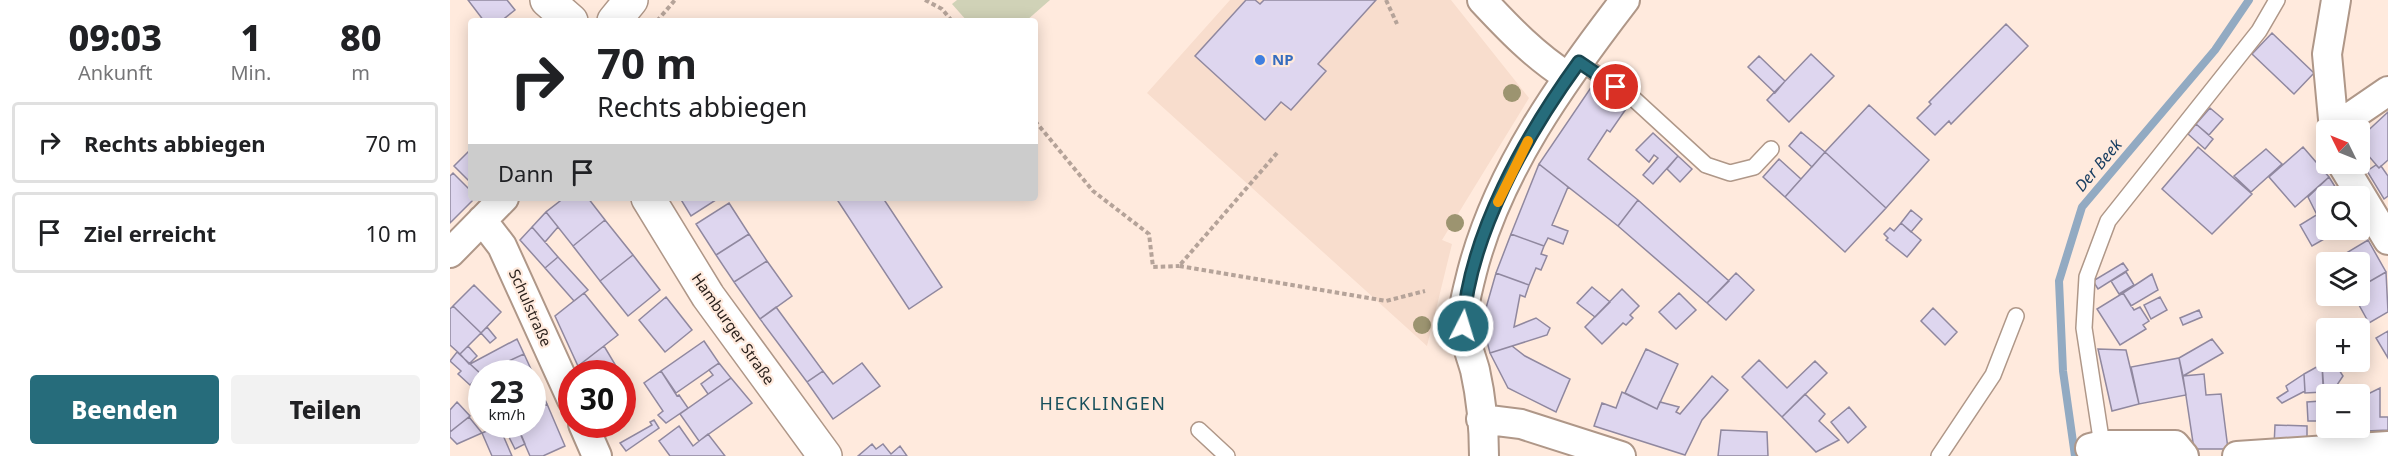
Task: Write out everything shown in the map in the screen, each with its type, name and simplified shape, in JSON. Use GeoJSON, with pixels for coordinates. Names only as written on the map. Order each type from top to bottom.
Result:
{"type":"FeatureCollection","features":[{"type":"Feature","properties":{"kind":"main road"},"geometry":{"type":"LineString","coordinates":[[547,0],[568,18]]}},
{"type":"Feature","properties":{"kind":"main road"},"geometry":{"type":"LineString","coordinates":[[616,18],[631,0]]}},
{"type":"Feature","properties":{"kind":"main road","name":"Hamburger Straße"},"geometry":{"type":"LineString","coordinates":[[650,201],[708,296],[825,456]]}},
{"type":"Feature","properties":{"kind":"street"},"geometry":{"type":"LineString","coordinates":[[1482,0],[1511,32],[1537,55],[1574,69]]}},
{"type":"Feature","properties":{"kind":"street"},"geometry":{"type":"LineString","coordinates":[[1484,456],[1475,372],[1463,326],[1465,301],[1479,245],[1509,176],[1540,120],[1625,0]]}},
{"type":"Feature","properties":{"kind":"street"},"geometry":{"type":"LineString","coordinates":[[2333,120],[2327,54],[2336,0]]}},
{"type":"Feature","properties":{"kind":"street"},"geometry":{"type":"LineString","coordinates":[[2347,120],[2388,92]]}},
{"type":"Feature","properties":{"kind":"street"},"geometry":{"type":"LineString","coordinates":[[2348,174],[2388,240]]}},
{"type":"Feature","properties":{"kind":"street"},"geometry":{"type":"LineString","coordinates":[[450,253],[501,201]]}},
{"type":"Feature","properties":{"kind":"street","name":"Schulstraße"},"geometry":{"type":"LineString","coordinates":[[482,220],[502,246],[558,369]]}},
{"type":"Feature","properties":{"kind":"street"},"geometry":{"type":"LineString","coordinates":[[1481,419],[1521,424],[1569,448],[1622,456]]}},
{"type":"Feature","properties":{"kind":"street"},"geometry":{"type":"LineString","coordinates":[[589,438],[597,456]]}},
{"type":"Feature","properties":{"kind":"street"},"geometry":{"type":"LineString","coordinates":[[2096,446],[2175,445],[2184,456]]}},
{"type":"Feature","properties":{"kind":"street"},"geometry":{"type":"LineString","coordinates":[[2236,456],[2388,446]]}},
{"type":"Feature","properties":{"kind":"lane"},"geometry":{"type":"LineString","coordinates":[[2096,446],[2084,328],[2087,277],[2108,221],[2259,32],[2277,0]]}},
{"type":"Feature","properties":{"kind":"lane"},"geometry":{"type":"LineString","coordinates":[[1574,69],[1634,99],[1706,165],[1730,173],[1754,167],[1771,149]]}},
{"type":"Feature","properties":{"kind":"lane"},"geometry":{"type":"LineString","coordinates":[[1939,456],[1993,375],[2016,316]]}},
{"type":"Feature","properties":{"kind":"lane"},"geometry":{"type":"LineString","coordinates":[[1199,430],[1227,456]]}},
{"type":"Feature","properties":{"kind":"path"},"geometry":{"type":"LineString","coordinates":[[660,18],[675,0]]}},
{"type":"Feature","properties":{"kind":"path"},"geometry":{"type":"LineString","coordinates":[[925,0],[942,9],[950,18]]}},
{"type":"Feature","properties":{"kind":"path"},"geometry":{"type":"LineString","coordinates":[[1386,0],[1397,24]]}},
{"type":"Feature","properties":{"kind":"path"},"geometry":{"type":"LineString","coordinates":[[1038,125],[1093,190],[1149,234],[1153,267],[1179,266],[1386,301],[1425,291]]}},
{"type":"Feature","properties":{"kind":"path"},"geometry":{"type":"LineString","coordinates":[[1179,266],[1277,153]]}},
{"type":"Feature","properties":{"kind":"shaded area"},"geometry":{"type":"Polygon","coordinates":[[[1230,0],[1451,0],[1529,98],[1442,240],[1452,244],[1427,346],[1147,93],[1230,0]]]}},
{"type":"Feature","properties":{"kind":"green space"},"geometry":{"type":"Polygon","coordinates":[[[957,0],[1050,0],[1029,18],[964,18],[952,4],[957,0]]]}},
{"type":"Feature","properties":{"kind":"building"},"geometry":{"type":"Polygon","coordinates":[[[468,0],[507,0],[515,10],[505,18],[482,18],[468,0]]]}},
{"type":"Feature","properties":{"kind":"building","name":"NP"},"geometry":{"type":"Polygon","coordinates":[[[1246,0],[1255,0],[1260,4],[1264,0],[1376,0],[1318,64],[1326,71],[1291,110],[1281,102],[1265,120],[1195,56],[1246,0]]]}},
{"type":"Feature","properties":{"kind":"building"},"geometry":{"type":"Polygon","coordinates":[[[2006,24],[2028,46],[1951,124],[1949,121],[1935,135],[1917,118],[1931,104],[1929,102],[2006,24]]]}},
{"type":"Feature","properties":{"kind":"building"},"geometry":{"type":"Polygon","coordinates":[[[2272,33],[2314,73],[2294,94],[2252,54],[2272,33]]]}},
{"type":"Feature","properties":{"kind":"building"},"geometry":{"type":"Polygon","coordinates":[[[1811,54],[1834,76],[1789,122],[1767,100],[1811,54]]]}},
{"type":"Feature","properties":{"kind":"building"},"geometry":{"type":"Polygon","coordinates":[[[1759,56],[1785,81],[1775,93],[1748,67],[1759,56]]]}},
{"type":"Feature","properties":{"kind":"building"},"geometry":{"type":"Polygon","coordinates":[[[1592,86],[1626,109],[1610,132],[1607,130],[1588,159],[1638,200],[1618,226],[1539,164],[1592,86]]]}},
{"type":"Feature","properties":{"kind":"building"},"geometry":{"type":"Polygon","coordinates":[[[1869,105],[1929,160],[1886,208],[1825,152],[1869,105]]]}},
{"type":"Feature","properties":{"kind":"building"},"geometry":{"type":"Polygon","coordinates":[[[2210,108],[2223,119],[2209,135],[2196,124],[2210,108]]]}},
{"type":"Feature","properties":{"kind":"building"},"geometry":{"type":"Polygon","coordinates":[[[2388,112],[2388,160],[2379,168],[2370,158],[2370,129],[2388,112]]]}},
{"type":"Feature","properties":{"kind":"building"},"geometry":{"type":"Polygon","coordinates":[[[2196,124],[2213,139],[2205,149],[2188,134],[2196,124]]]}},
{"type":"Feature","properties":{"kind":"building"},"geometry":{"type":"Polygon","coordinates":[[[1801,132],[1825,152],[1812,167],[1789,146],[1801,132]]]}},
{"type":"Feature","properties":{"kind":"building"},"geometry":{"type":"Polygon","coordinates":[[[1653,133],[1678,156],[1653,184],[1643,175],[1658,158],[1654,155],[1649,162],[1636,150],[1653,133]]]}},
{"type":"Feature","properties":{"kind":"building"},"geometry":{"type":"Polygon","coordinates":[[[2198,147],[2252,194],[2212,234],[2162,189],[2198,147]]]}},
{"type":"Feature","properties":{"kind":"building"},"geometry":{"type":"Polygon","coordinates":[[[2303,147],[2316,162],[2316,174],[2326,174],[2329,177],[2316,186],[2295,207],[2269,177],[2303,147]]]}},
{"type":"Feature","properties":{"kind":"building"},"geometry":{"type":"Polygon","coordinates":[[[2266,149],[2282,164],[2251,192],[2234,176],[2266,149]]]}},
{"type":"Feature","properties":{"kind":"building"},"geometry":{"type":"Polygon","coordinates":[[[468,152],[468,180],[454,166],[468,152]]]}},
{"type":"Feature","properties":{"kind":"building"},"geometry":{"type":"Polygon","coordinates":[[[1825,152],[1886,208],[1845,252],[1785,197],[1825,152]]]}},
{"type":"Feature","properties":{"kind":"building"},"geometry":{"type":"Polygon","coordinates":[[[1678,156],[1692,169],[1680,182],[1667,169],[1678,156]]]}},
{"type":"Feature","properties":{"kind":"building"},"geometry":{"type":"Polygon","coordinates":[[[1779,159],[1801,179],[1785,197],[1763,177],[1779,159]]]}},
{"type":"Feature","properties":{"kind":"building"},"geometry":{"type":"Polygon","coordinates":[[[1539,164],[1568,187],[1552,225],[1568,231],[1563,244],[1548,238],[1544,246],[1511,234],[1539,164]]]}},
{"type":"Feature","properties":{"kind":"building"},"geometry":{"type":"Polygon","coordinates":[[[2376,165],[2379,168],[2381,166],[2388,176],[2388,196],[2384,199],[2369,174],[2370,169],[2376,165]]]}},
{"type":"Feature","properties":{"kind":"building"},"geometry":{"type":"Polygon","coordinates":[[[453,173],[468,188],[468,201],[472,201],[450,223],[450,176],[453,173]]]}},
{"type":"Feature","properties":{"kind":"building"},"geometry":{"type":"Polygon","coordinates":[[[2329,177],[2335,186],[2320,186],[2329,177]]]}},
{"type":"Feature","properties":{"kind":"building"},"geometry":{"type":"Polygon","coordinates":[[[2316,189],[2316,213],[2308,197],[2316,189]]]}},
{"type":"Feature","properties":{"kind":"building"},"geometry":{"type":"Polygon","coordinates":[[[1638,200],[1729,281],[1707,303],[1618,226],[1638,200]]]}},
{"type":"Feature","properties":{"kind":"building"},"geometry":{"type":"Polygon","coordinates":[[[560,201],[590,201],[605,220],[573,246],[546,212],[560,201]]]}},
{"type":"Feature","properties":{"kind":"building"},"geometry":{"type":"Polygon","coordinates":[[[682,201],[714,201],[691,216],[682,201]]]}},
{"type":"Feature","properties":{"kind":"building"},"geometry":{"type":"Polygon","coordinates":[[[838,201],[885,201],[942,287],[909,309],[838,201]]]}},
{"type":"Feature","properties":{"kind":"building"},"geometry":{"type":"Polygon","coordinates":[[[729,203],[749,234],[716,255],[696,224],[729,203]]]}},
{"type":"Feature","properties":{"kind":"building"},"geometry":{"type":"Polygon","coordinates":[[[1911,210],[1922,219],[1911,232],[1901,223],[1911,210]]]}},
{"type":"Feature","properties":{"kind":"building"},"geometry":{"type":"Polygon","coordinates":[[[546,212],[558,227],[545,242],[532,227],[546,212]]]}},
{"type":"Feature","properties":{"kind":"building"},"geometry":{"type":"Polygon","coordinates":[[[2316,215],[2316,240],[2322,240],[2312,246],[2300,225],[2316,215]]]}},
{"type":"Feature","properties":{"kind":"building"},"geometry":{"type":"Polygon","coordinates":[[[605,220],[633,255],[600,281],[573,246],[605,220]]]}},
{"type":"Feature","properties":{"kind":"building"},"geometry":{"type":"Polygon","coordinates":[[[1901,223],[1921,240],[1907,257],[1886,240],[1888,238],[1884,234],[1890,228],[1894,231],[1901,223]]]}},
{"type":"Feature","properties":{"kind":"building"},"geometry":{"type":"Polygon","coordinates":[[[532,227],[558,257],[545,268],[520,240],[532,227]]]}},
{"type":"Feature","properties":{"kind":"building"},"geometry":{"type":"Polygon","coordinates":[[[749,234],[767,261],[734,282],[716,255],[749,234]]]}},
{"type":"Feature","properties":{"kind":"building"},"geometry":{"type":"Polygon","coordinates":[[[1511,234],[1544,246],[1541,254],[1547,256],[1541,270],[1536,268],[1529,285],[1496,273],[1511,234]]]}},
{"type":"Feature","properties":{"kind":"building"},"geometry":{"type":"Polygon","coordinates":[[[2368,240],[2386,272],[2370,281],[2370,252],[2348,252],[2368,240]]]}},
{"type":"Feature","properties":{"kind":"building"},"geometry":{"type":"Polygon","coordinates":[[[633,255],[660,290],[628,316],[600,281],[633,255]]]}},
{"type":"Feature","properties":{"kind":"building"},"geometry":{"type":"Polygon","coordinates":[[[558,257],[588,290],[574,301],[545,268],[558,257]]]}},
{"type":"Feature","properties":{"kind":"building"},"geometry":{"type":"Polygon","coordinates":[[[767,261],[792,296],[760,319],[734,282],[767,261]]]}},
{"type":"Feature","properties":{"kind":"building"},"geometry":{"type":"Polygon","coordinates":[[[2123,263],[2128,270],[2098,289],[2093,281],[2123,263]]]}},
{"type":"Feature","properties":{"kind":"building"},"geometry":{"type":"Polygon","coordinates":[[[2126,272],[2134,285],[2119,294],[2111,281],[2126,272]]]}},
{"type":"Feature","properties":{"kind":"building"},"geometry":{"type":"Polygon","coordinates":[[[2386,272],[2388,312],[2370,322],[2370,318],[2366,318],[2360,306],[2370,306],[2370,281],[2386,272]]]}},
{"type":"Feature","properties":{"kind":"building"},"geometry":{"type":"Polygon","coordinates":[[[1496,273],[1529,285],[1525,297],[1520,295],[1514,327],[1536,318],[1550,328],[1547,335],[1490,353],[1482,322],[1496,273]]]}},
{"type":"Feature","properties":{"kind":"building"},"geometry":{"type":"Polygon","coordinates":[[[1736,273],[1754,290],[1726,320],[1707,303],[1736,273]]]}},
{"type":"Feature","properties":{"kind":"building"},"geometry":{"type":"Polygon","coordinates":[[[2152,274],[2158,290],[2131,306],[2123,293],[2152,274]]]}},
{"type":"Feature","properties":{"kind":"building"},"geometry":{"type":"Polygon","coordinates":[[[474,285],[501,312],[481,333],[453,306],[474,285]]]}},
{"type":"Feature","properties":{"kind":"building"},"geometry":{"type":"Polygon","coordinates":[[[1592,287],[1610,302],[1595,317],[1577,303],[1592,287]]]}},
{"type":"Feature","properties":{"kind":"building"},"geometry":{"type":"Polygon","coordinates":[[[1622,289],[1639,306],[1630,315],[1633,318],[1626,325],[1623,323],[1602,344],[1585,327],[1622,289]]]}},
{"type":"Feature","properties":{"kind":"building"},"geometry":{"type":"Polygon","coordinates":[[[584,293],[618,335],[586,360],[575,360],[555,316],[584,293]]]}},
{"type":"Feature","properties":{"kind":"building"},"geometry":{"type":"Polygon","coordinates":[[[1679,293],[1696,310],[1676,329],[1659,312],[1679,293]]]}},
{"type":"Feature","properties":{"kind":"building"},"geometry":{"type":"Polygon","coordinates":[[[2123,293],[2134,310],[2140,307],[2149,321],[2143,325],[2146,329],[2120,345],[2097,309],[2123,293]]]}},
{"type":"Feature","properties":{"kind":"building"},"geometry":{"type":"Polygon","coordinates":[[[666,297],[692,330],[665,352],[639,320],[666,297]]]}},
{"type":"Feature","properties":{"kind":"building"},"geometry":{"type":"Polygon","coordinates":[[[2160,297],[2167,310],[2151,319],[2144,305],[2160,297]]]}},
{"type":"Feature","properties":{"kind":"building"},"geometry":{"type":"Polygon","coordinates":[[[453,306],[481,333],[460,354],[450,345],[450,309],[453,306]]]}},
{"type":"Feature","properties":{"kind":"building"},"geometry":{"type":"Polygon","coordinates":[[[776,307],[823,371],[807,382],[760,319],[776,307]]]}},
{"type":"Feature","properties":{"kind":"building"},"geometry":{"type":"Polygon","coordinates":[[[1933,308],[1957,332],[1945,345],[1921,321],[1933,308]]]}},
{"type":"Feature","properties":{"kind":"building"},"geometry":{"type":"Polygon","coordinates":[[[2199,310],[2202,317],[2183,325],[2180,318],[2199,310]]]}},
{"type":"Feature","properties":{"kind":"building"},"geometry":{"type":"Polygon","coordinates":[[[487,327],[496,338],[490,343],[481,333],[487,327]]]}},
{"type":"Feature","properties":{"kind":"building"},"geometry":{"type":"Polygon","coordinates":[[[2388,331],[2388,358],[2376,338],[2388,331]]]}},
{"type":"Feature","properties":{"kind":"building"},"geometry":{"type":"Polygon","coordinates":[[[517,339],[524,354],[511,360],[478,360],[517,339]]]}},
{"type":"Feature","properties":{"kind":"building"},"geometry":{"type":"Polygon","coordinates":[[[2212,339],[2223,353],[2183,376],[2179,358],[2212,339]]]}},
{"type":"Feature","properties":{"kind":"building"},"geometry":{"type":"Polygon","coordinates":[[[704,341],[719,363],[676,393],[661,371],[704,341]]]}},
{"type":"Feature","properties":{"kind":"building"},"geometry":{"type":"Polygon","coordinates":[[[468,346],[477,356],[473,360],[468,360],[468,363],[460,354],[468,346]]]}},
{"type":"Feature","properties":{"kind":"building"},"geometry":{"type":"Polygon","coordinates":[[[604,346],[612,360],[586,360],[604,346]]]}},
{"type":"Feature","properties":{"kind":"building"},"geometry":{"type":"Polygon","coordinates":[[[1512,346],[1525,356],[1570,379],[1556,412],[1508,388],[1490,353],[1512,346]]]}},
{"type":"Feature","properties":{"kind":"building"},"geometry":{"type":"Polygon","coordinates":[[[1646,349],[1678,364],[1657,409],[1625,393],[1646,349]]]}},
{"type":"Feature","properties":{"kind":"building"},"geometry":{"type":"Polygon","coordinates":[[[2098,349],[2126,350],[2139,404],[2112,411],[2098,349]]]}},
{"type":"Feature","properties":{"kind":"building"},"geometry":{"type":"Polygon","coordinates":[[[457,352],[468,362],[468,383],[458,374],[461,371],[450,361],[457,352]]]}},
{"type":"Feature","properties":{"kind":"building"},"geometry":{"type":"Polygon","coordinates":[[[524,354],[527,360],[511,360],[524,354]]]}},
{"type":"Feature","properties":{"kind":"building"},"geometry":{"type":"Polygon","coordinates":[[[2179,358],[2186,395],[2139,404],[2131,367],[2179,358]]]}},
{"type":"Feature","properties":{"kind":"building"},"geometry":{"type":"Polygon","coordinates":[[[1759,360],[1787,388],[1815,361],[1827,373],[1782,417],[1742,377],[1759,360]]]}},
{"type":"Feature","properties":{"kind":"building"},"geometry":{"type":"Polygon","coordinates":[[[719,363],[731,378],[708,394],[701,384],[713,375],[709,370],[719,363]]]}},
{"type":"Feature","properties":{"kind":"building"},"geometry":{"type":"Polygon","coordinates":[[[862,363],[880,386],[833,419],[807,382],[823,371],[833,384],[862,363]]]}},
{"type":"Feature","properties":{"kind":"building"},"geometry":{"type":"Polygon","coordinates":[[[2316,367],[2316,372],[2323,372],[2323,384],[2316,384],[2316,392],[2305,393],[2304,374],[2316,367]]]}},
{"type":"Feature","properties":{"kind":"building"},"geometry":{"type":"Polygon","coordinates":[[[661,371],[677,396],[679,395],[688,408],[666,423],[658,415],[663,411],[644,383],[661,371]]]}},
{"type":"Feature","properties":{"kind":"building"},"geometry":{"type":"Polygon","coordinates":[[[2322,372],[2340,372],[2343,376],[2338,384],[2323,384],[2322,372]]]}},
{"type":"Feature","properties":{"kind":"building"},"geometry":{"type":"Polygon","coordinates":[[[2204,374],[2206,395],[2221,394],[2228,449],[2194,449],[2183,376],[2204,374]]]}},
{"type":"Feature","properties":{"kind":"building"},"geometry":{"type":"Polygon","coordinates":[[[2304,374],[2305,391],[2282,403],[2277,398],[2288,391],[2286,386],[2304,374]]]}},
{"type":"Feature","properties":{"kind":"building"},"geometry":{"type":"Polygon","coordinates":[[[1712,376],[1728,390],[1702,420],[1685,455],[1594,426],[1602,403],[1616,408],[1622,392],[1657,409],[1660,402],[1679,407],[1676,412],[1680,414],[1712,376]]]}},
{"type":"Feature","properties":{"kind":"building"},"geometry":{"type":"Polygon","coordinates":[[[731,378],[752,403],[699,441],[680,414],[731,378]]]}},
{"type":"Feature","properties":{"kind":"building"},"geometry":{"type":"Polygon","coordinates":[[[2380,388],[2380,417],[2388,417],[2388,430],[2370,431],[2370,393],[2380,388]]]}},
{"type":"Feature","properties":{"kind":"building"},"geometry":{"type":"Polygon","coordinates":[[[1805,394],[1825,414],[1819,421],[1839,440],[1816,452],[1782,417],[1805,394]]]}},
{"type":"Feature","properties":{"kind":"building"},"geometry":{"type":"Polygon","coordinates":[[[2316,401],[2316,421],[2308,421],[2307,402],[2316,401]]]}},
{"type":"Feature","properties":{"kind":"building"},"geometry":{"type":"Polygon","coordinates":[[[457,402],[468,414],[468,418],[450,432],[450,410],[457,402]]]}},
{"type":"Feature","properties":{"kind":"building"},"geometry":{"type":"Polygon","coordinates":[[[546,404],[558,430],[558,438],[562,438],[565,446],[543,456],[530,456],[522,438],[546,438],[546,404]]]}},
{"type":"Feature","properties":{"kind":"building"},"geometry":{"type":"Polygon","coordinates":[[[1849,407],[1866,427],[1848,443],[1831,422],[1849,407]]]}},
{"type":"Feature","properties":{"kind":"building"},"geometry":{"type":"Polygon","coordinates":[[[468,418],[468,438],[471,438],[457,444],[450,437],[450,432],[468,418]]]}},
{"type":"Feature","properties":{"kind":"building"},"geometry":{"type":"Polygon","coordinates":[[[654,420],[659,428],[626,451],[620,443],[629,438],[636,438],[636,434],[652,425],[650,422],[654,420]]]}},
{"type":"Feature","properties":{"kind":"building"},"geometry":{"type":"Polygon","coordinates":[[[2275,425],[2307,426],[2307,443],[2274,446],[2275,425]]]}},
{"type":"Feature","properties":{"kind":"building"},"geometry":{"type":"Polygon","coordinates":[[[679,426],[693,446],[708,434],[725,456],[670,456],[659,441],[679,426]]]}},
{"type":"Feature","properties":{"kind":"building"},"geometry":{"type":"Polygon","coordinates":[[[1721,430],[1767,432],[1768,456],[1718,456],[1721,430]]]}},
{"type":"Feature","properties":{"kind":"building"},"geometry":{"type":"Polygon","coordinates":[[[484,438],[504,438],[512,456],[492,456],[484,438]]]}},
{"type":"Feature","properties":{"kind":"building"},"geometry":{"type":"Polygon","coordinates":[[[510,438],[522,438],[525,444],[515,449],[510,438]]]}},
{"type":"Feature","properties":{"kind":"building"},"geometry":{"type":"Polygon","coordinates":[[[872,444],[876,449],[883,444],[891,454],[900,446],[907,456],[858,456],[872,444]]]}},
{"type":"Feature","properties":{"kind":"waterway","name":"Der Beek"},"geometry":{"type":"LineString","coordinates":[[2075,456],[2063,371],[2059,281],[2082,207],[2215,50],[2249,0]]}},
{"type":"Feature","properties":{"kind":"slow traffic"},"geometry":{"type":"LineString","coordinates":[[1498,202],[1528,141]]}},
{"type":"Feature","properties":{"kind":"place","name":"NP"},"geometry":{"type":"Point","coordinates":[1260,60]}},
{"type":"Feature","properties":{"kind":"district","name":"HECKLINGEN"},"geometry":{"type":"Point","coordinates":[1103,404]}},
{"type":"Feature","properties":{"kind":"route"},"geometry":{"type":"LineString","coordinates":[[1463,326],[1465,301],[1479,245],[1509,176],[1540,120],[1579,62],[1616,87]]}}]}
